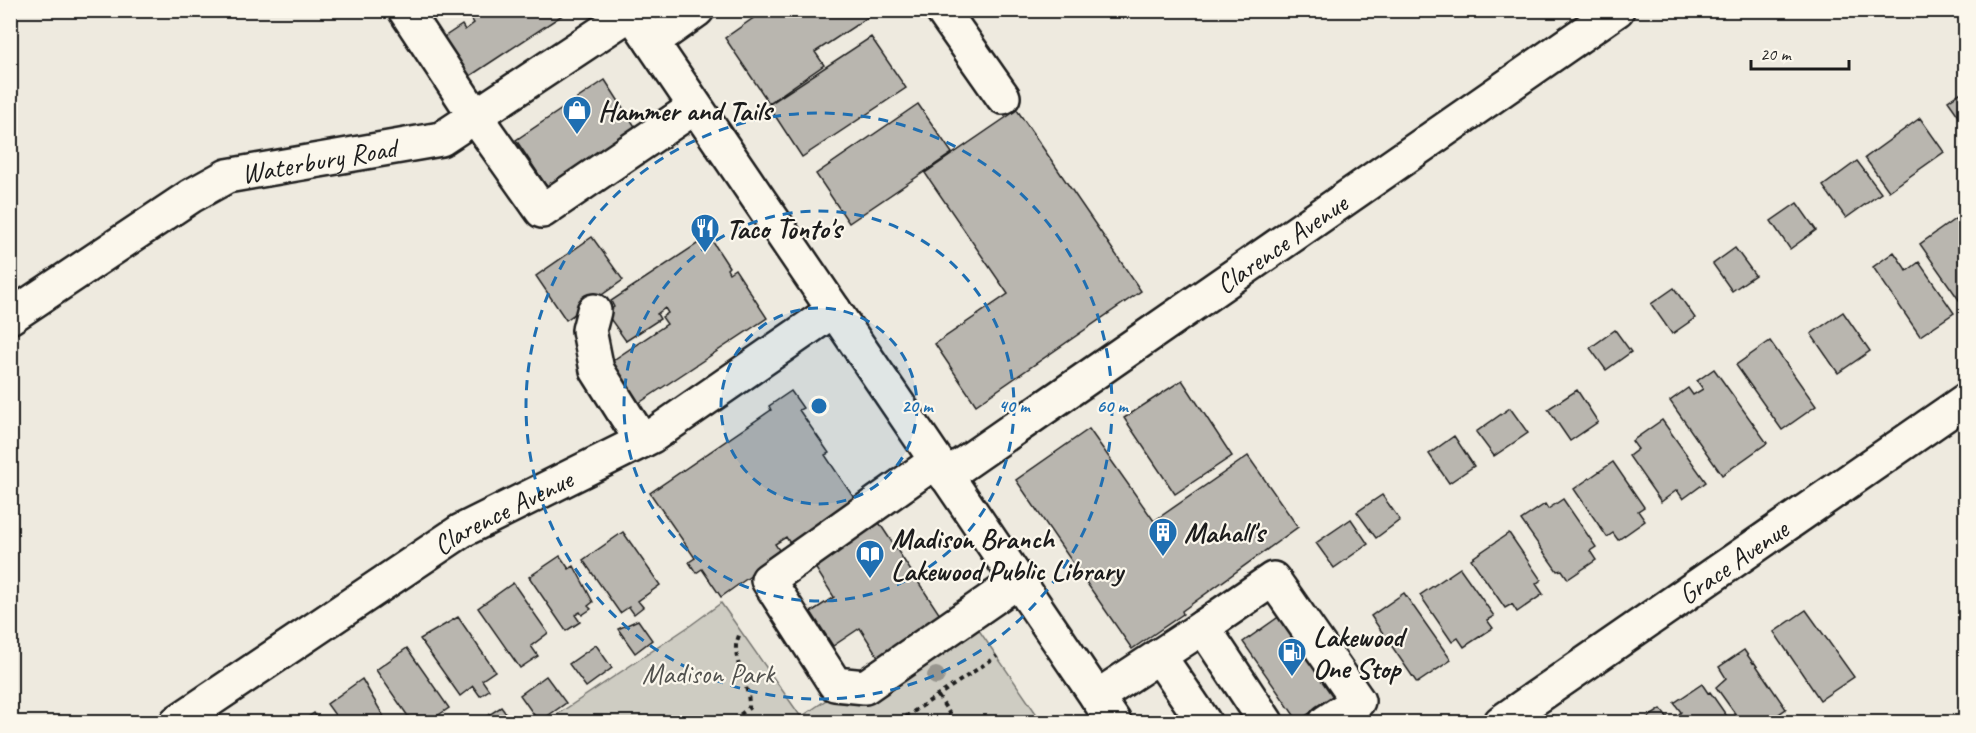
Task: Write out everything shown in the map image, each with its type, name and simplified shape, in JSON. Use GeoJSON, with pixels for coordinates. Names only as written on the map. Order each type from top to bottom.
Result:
{"type":"FeatureCollection","features":[{"type":"Feature","properties":{"kind":"street"},"geometry":{"type":"LineString","coordinates":[[405,10],[475,116],[542,211],[695,107]]}},
{"type":"Feature","properties":{"kind":"street"},"geometry":{"type":"LineString","coordinates":[[651,42],[697,10]]}},
{"type":"Feature","properties":{"kind":"street"},"geometry":{"type":"LineString","coordinates":[[942,10],[1003,97]]}},
{"type":"Feature","properties":{"kind":"street","name":"Clarence Avenue"},"geometry":{"type":"LineString","coordinates":[[1018,581],[865,687],[835,684],[768,580],[941,468],[1617,10]]}},
{"type":"Feature","properties":{"kind":"street"},"geometry":{"type":"LineString","coordinates":[[631,11],[1105,710],[1159,656],[1273,579],[1358,701],[1326,723]]}},
{"type":"Feature","properties":{"kind":"street","name":"Waterbury Road"},"geometry":{"type":"LineString","coordinates":[[10,317],[191,196],[228,176],[441,139],[631,11]]}},
{"type":"Feature","properties":{"kind":"street","name":"Clarence Avenue"},"geometry":{"type":"LineString","coordinates":[[177,723],[461,531],[652,436],[834,310]]}},
{"type":"Feature","properties":{"kind":"street"},"geometry":{"type":"LineString","coordinates":[[594,311],[589,330],[597,370],[642,441]]}},
{"type":"Feature","properties":{"kind":"street","name":"Grace Avenue"},"geometry":{"type":"LineString","coordinates":[[1501,723],[1965,400]]}},
{"type":"Feature","properties":{"kind":"street"},"geometry":{"type":"LineString","coordinates":[[1203,627],[1266,723]]}},
{"type":"Feature","properties":{"kind":"street"},"geometry":{"type":"LineString","coordinates":[[1159,656],[1204,723]]}},
{"type":"Feature","properties":{"kind":"path"},"geometry":{"type":"LineString","coordinates":[[733,720],[749,708],[750,695],[739,664],[736,646],[740,633]]}},
{"type":"Feature","properties":{"kind":"path"},"geometry":{"type":"LineString","coordinates":[[898,723],[997,656]]}},
{"type":"Feature","properties":{"kind":"path"},"geometry":{"type":"LineString","coordinates":[[938,696],[955,723]]}},
{"type":"Feature","properties":{"kind":"green space","name":"Madison Park"},"geometry":{"type":"Polygon","coordinates":[[[721,603],[801,717],[963,607],[1042,722],[546,722],[721,603]]]}},
{"type":"Feature","properties":{"kind":"building"},"geometry":{"type":"Polygon","coordinates":[[[453,10],[561,10],[564,14],[464,80],[438,41],[462,25],[465,30],[474,23],[467,12],[458,18],[453,10]]]}},
{"type":"Feature","properties":{"kind":"building"},"geometry":{"type":"Polygon","coordinates":[[[765,10],[871,10],[873,14],[815,52],[824,65],[769,103],[725,38],[765,10]]]}},
{"type":"Feature","properties":{"kind":"building"},"geometry":{"type":"Polygon","coordinates":[[[871,37],[906,88],[802,157],[768,105],[871,37]]]}},
{"type":"Feature","properties":{"kind":"building","name":"Hammer and Tails"},"geometry":{"type":"Polygon","coordinates":[[[605,80],[638,131],[549,190],[516,140],[605,80]]]}},
{"type":"Feature","properties":{"kind":"building"},"geometry":{"type":"Polygon","coordinates":[[[1966,89],[1966,125],[1965,125],[1948,101],[1966,89]]]}},
{"type":"Feature","properties":{"kind":"building"},"geometry":{"type":"Polygon","coordinates":[[[918,104],[952,153],[849,223],[816,174],[918,104]]]}},
{"type":"Feature","properties":{"kind":"building"},"geometry":{"type":"Polygon","coordinates":[[[1017,110],[1141,291],[976,405],[935,344],[1008,294],[925,173],[1017,110]]]}},
{"type":"Feature","properties":{"kind":"building"},"geometry":{"type":"Polygon","coordinates":[[[1920,118],[1944,152],[1889,191],[1865,158],[1920,118]]]}},
{"type":"Feature","properties":{"kind":"building"},"geometry":{"type":"Polygon","coordinates":[[[1857,161],[1881,193],[1846,218],[1823,186],[1857,161]]]}},
{"type":"Feature","properties":{"kind":"building"},"geometry":{"type":"Polygon","coordinates":[[[1797,203],[1816,230],[1790,249],[1771,221],[1797,203]]]}},
{"type":"Feature","properties":{"kind":"building"},"geometry":{"type":"Polygon","coordinates":[[[1955,219],[1966,234],[1966,306],[1964,307],[1920,244],[1955,219]]]}},
{"type":"Feature","properties":{"kind":"building"},"geometry":{"type":"Polygon","coordinates":[[[709,236],[729,267],[727,269],[729,273],[735,269],[767,318],[627,411],[603,367],[667,324],[662,317],[668,313],[665,308],[657,314],[660,319],[626,341],[606,313],[614,307],[611,301],[709,236]]]}},
{"type":"Feature","properties":{"kind":"building"},"geometry":{"type":"Polygon","coordinates":[[[592,237],[623,280],[566,320],[536,276],[592,237]]]}},
{"type":"Feature","properties":{"kind":"building"},"geometry":{"type":"Polygon","coordinates":[[[1735,248],[1755,275],[1732,291],[1713,264],[1735,248]]]}},
{"type":"Feature","properties":{"kind":"building"},"geometry":{"type":"Polygon","coordinates":[[[1894,252],[1907,271],[1919,262],[1954,313],[1920,336],[1873,267],[1894,252]]]}},
{"type":"Feature","properties":{"kind":"building"},"geometry":{"type":"Polygon","coordinates":[[[1674,288],[1695,318],[1672,334],[1651,304],[1674,288]]]}},
{"type":"Feature","properties":{"kind":"building"},"geometry":{"type":"Polygon","coordinates":[[[1843,312],[1870,351],[1838,373],[1811,334],[1843,312]]]}},
{"type":"Feature","properties":{"kind":"building"},"geometry":{"type":"Polygon","coordinates":[[[1615,330],[1631,352],[1606,370],[1590,348],[1615,330]]]}},
{"type":"Feature","properties":{"kind":"building"},"geometry":{"type":"Polygon","coordinates":[[[1770,341],[1816,406],[1782,430],[1736,365],[1770,341]]]}},
{"type":"Feature","properties":{"kind":"building"},"geometry":{"type":"Polygon","coordinates":[[[1714,369],[1767,443],[1722,475],[1670,401],[1688,388],[1693,395],[1703,389],[1697,381],[1714,369]]]}},
{"type":"Feature","properties":{"kind":"building"},"geometry":{"type":"Polygon","coordinates":[[[1182,380],[1232,456],[1175,494],[1124,418],[1182,380]]]}},
{"type":"Feature","properties":{"kind":"building"},"geometry":{"type":"Polygon","coordinates":[[[1577,390],[1598,422],[1570,441],[1548,409],[1577,390]]]}},
{"type":"Feature","properties":{"kind":"building"},"geometry":{"type":"Polygon","coordinates":[[[791,391],[803,408],[799,410],[829,453],[825,455],[856,501],[791,545],[786,537],[775,544],[781,553],[721,597],[702,569],[696,573],[689,562],[695,558],[650,493],[771,410],[769,406],[791,391]]]}},
{"type":"Feature","properties":{"kind":"building"},"geometry":{"type":"Polygon","coordinates":[[[1510,408],[1528,433],[1494,456],[1476,432],[1510,408]]]}},
{"type":"Feature","properties":{"kind":"building"},"geometry":{"type":"Polygon","coordinates":[[[1662,420],[1706,482],[1683,499],[1677,490],[1661,502],[1629,456],[1638,449],[1632,441],[1662,420]]]}},
{"type":"Feature","properties":{"kind":"building","name":"Mahall's"},"geometry":{"type":"Polygon","coordinates":[[[1089,429],[1154,521],[1248,456],[1298,527],[1182,611],[1183,614],[1132,649],[1016,480],[1089,429]]]}},
{"type":"Feature","properties":{"kind":"building"},"geometry":{"type":"Polygon","coordinates":[[[1454,436],[1474,466],[1449,483],[1429,454],[1454,436]]]}},
{"type":"Feature","properties":{"kind":"building"},"geometry":{"type":"Polygon","coordinates":[[[1613,462],[1644,507],[1638,511],[1645,521],[1618,540],[1613,533],[1607,537],[1574,489],[1613,462]]]}},
{"type":"Feature","properties":{"kind":"building"},"geometry":{"type":"Polygon","coordinates":[[[1382,495],[1400,520],[1376,538],[1357,512],[1382,495]]]}},
{"type":"Feature","properties":{"kind":"building"},"geometry":{"type":"Polygon","coordinates":[[[1563,499],[1596,547],[1590,551],[1596,560],[1568,579],[1562,570],[1557,571],[1521,520],[1545,504],[1548,509],[1563,499]]]}},
{"type":"Feature","properties":{"kind":"building"},"geometry":{"type":"Polygon","coordinates":[[[1351,519],[1368,544],[1334,568],[1316,543],[1351,519]]]}},
{"type":"Feature","properties":{"kind":"building","name":"Madison Branch Lakewood Public Library"},"geometry":{"type":"Polygon","coordinates":[[[878,521],[944,621],[882,663],[860,628],[833,646],[811,612],[834,597],[813,564],[878,521]]]}},
{"type":"Feature","properties":{"kind":"building"},"geometry":{"type":"Polygon","coordinates":[[[623,532],[660,585],[638,601],[643,607],[634,614],[629,607],[620,613],[583,560],[623,532]]]}},
{"type":"Feature","properties":{"kind":"building"},"geometry":{"type":"Polygon","coordinates":[[[1509,533],[1541,580],[1536,584],[1543,594],[1517,612],[1512,604],[1505,608],[1471,559],[1509,533]]]}},
{"type":"Feature","properties":{"kind":"building"},"geometry":{"type":"Polygon","coordinates":[[[560,556],[569,569],[574,566],[593,602],[588,606],[591,609],[582,615],[580,612],[575,615],[580,622],[566,631],[529,577],[560,556]]]}},
{"type":"Feature","properties":{"kind":"building"},"geometry":{"type":"Polygon","coordinates":[[[1460,568],[1494,616],[1487,620],[1493,628],[1464,647],[1458,638],[1452,642],[1420,595],[1460,568]]]}},
{"type":"Feature","properties":{"kind":"building"},"geometry":{"type":"Polygon","coordinates":[[[513,583],[548,633],[531,646],[538,656],[520,668],[478,608],[513,583]]]}},
{"type":"Feature","properties":{"kind":"building"},"geometry":{"type":"Polygon","coordinates":[[[1404,593],[1451,660],[1417,683],[1371,616],[1404,593]]]}},
{"type":"Feature","properties":{"kind":"building"},"geometry":{"type":"Polygon","coordinates":[[[1806,610],[1854,677],[1820,700],[1774,632],[1806,610]]]}},
{"type":"Feature","properties":{"kind":"building"},"geometry":{"type":"Polygon","coordinates":[[[1287,611],[1343,690],[1298,721],[1243,642],[1287,611]]]}},
{"type":"Feature","properties":{"kind":"building"},"geometry":{"type":"Polygon","coordinates":[[[458,617],[495,671],[482,680],[489,690],[480,696],[473,686],[460,696],[420,639],[458,617]]]}},
{"type":"Feature","properties":{"kind":"building"},"geometry":{"type":"Polygon","coordinates":[[[638,620],[652,640],[635,653],[618,629],[638,620]]]}},
{"type":"Feature","properties":{"kind":"building"},"geometry":{"type":"Polygon","coordinates":[[[596,645],[612,668],[586,687],[569,664],[596,645]]]}},
{"type":"Feature","properties":{"kind":"building"},"geometry":{"type":"Polygon","coordinates":[[[407,648],[449,708],[428,722],[412,722],[376,670],[407,648]]]}},
{"type":"Feature","properties":{"kind":"building"},"geometry":{"type":"Polygon","coordinates":[[[1744,650],[1786,709],[1767,722],[1741,722],[1716,687],[1726,678],[1719,667],[1744,650]]]}},
{"type":"Feature","properties":{"kind":"building"},"geometry":{"type":"Polygon","coordinates":[[[546,676],[566,703],[539,722],[520,695],[546,676]]]}},
{"type":"Feature","properties":{"kind":"building"},"geometry":{"type":"Polygon","coordinates":[[[362,679],[387,722],[340,722],[327,704],[362,679]]]}},
{"type":"Feature","properties":{"kind":"building"},"geometry":{"type":"Polygon","coordinates":[[[1702,684],[1731,722],[1685,722],[1674,703],[1702,684]]]}},
{"type":"Feature","properties":{"kind":"building"},"geometry":{"type":"Polygon","coordinates":[[[501,707],[512,722],[478,722],[501,707]]]}},
{"type":"Feature","properties":{"kind":"building"},"geometry":{"type":"Polygon","coordinates":[[[1661,709],[1671,722],[1641,722],[1661,709]]]}},
{"type":"Feature","properties":{"kind":"building"},"geometry":{"type":"Polygon","coordinates":[[[314,713],[320,722],[301,722],[314,713]]]}},
{"type":"Feature","properties":{"kind":"place","name":"Hammer and Tails"},"geometry":{"type":"Point","coordinates":[577,136]}},
{"type":"Feature","properties":{"kind":"place","name":"Taco Tonto's"},"geometry":{"type":"Point","coordinates":[705,254]}},
{"type":"Feature","properties":{"kind":"place","name":"Mahall's"},"geometry":{"type":"Point","coordinates":[1163,558]}},
{"type":"Feature","properties":{"kind":"place","name":"Madison Branch Lakewood Public Library"},"geometry":{"type":"Point","coordinates":[870,580]}},
{"type":"Feature","properties":{"kind":"place","name":"Lakewood One Stop"},"geometry":{"type":"Point","coordinates":[1292,678]}}]}
